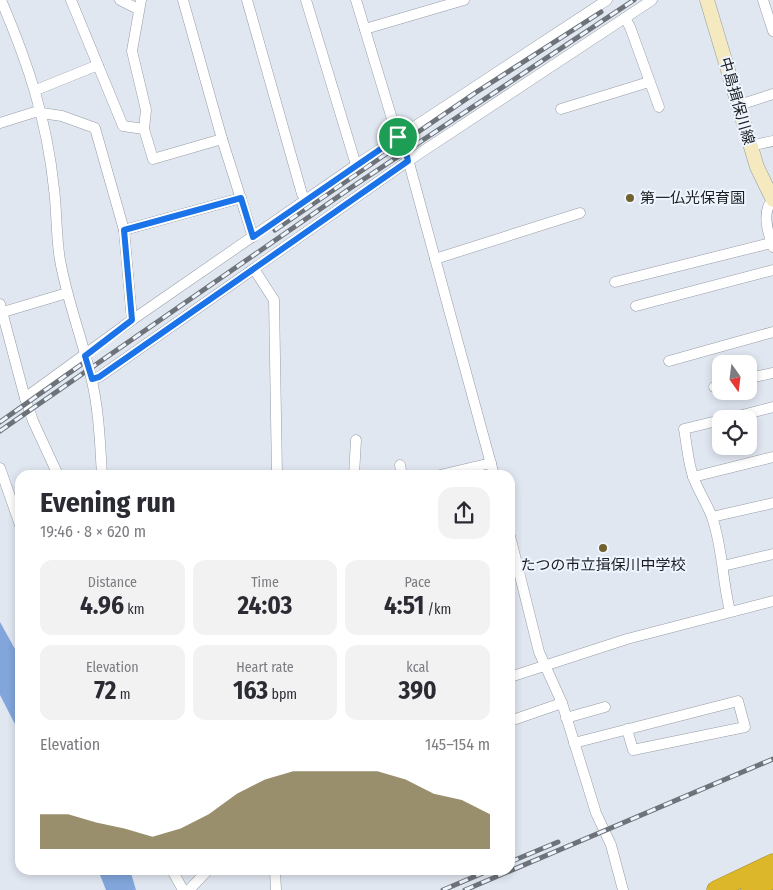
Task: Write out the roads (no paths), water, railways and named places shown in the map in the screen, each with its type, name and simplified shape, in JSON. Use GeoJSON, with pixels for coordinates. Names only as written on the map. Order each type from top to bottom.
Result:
{"type":"FeatureCollection","features":[{"type":"Feature","properties":{"kind":"highway"},"geometry":{"type":"LineString","coordinates":[[716,890],[773,863]]}},
{"type":"Feature","properties":{"kind":"main road","name":"中島揖保川線"},"geometry":{"type":"LineString","coordinates":[[707,0],[750,146],[762,180],[773,200]]}},
{"type":"Feature","properties":{"kind":"street"},"geometry":{"type":"LineString","coordinates":[[3,0],[36,90],[42,114],[54,188],[60,260],[67,293],[92,379],[102,470]]}},
{"type":"Feature","properties":{"kind":"street"},"geometry":{"type":"LineString","coordinates":[[71,0],[123,126],[144,129]]}},
{"type":"Feature","properties":{"kind":"street"},"geometry":{"type":"LineString","coordinates":[[120,0],[139,4],[132,51],[146,110],[144,129],[153,159],[222,139]]}},
{"type":"Feature","properties":{"kind":"street"},"geometry":{"type":"LineString","coordinates":[[183,0],[222,139],[253,237]]}},
{"type":"Feature","properties":{"kind":"street"},"geometry":{"type":"LineString","coordinates":[[247,0],[302,194],[306,200]]}},
{"type":"Feature","properties":{"kind":"street"},"geometry":{"type":"LineString","coordinates":[[306,0],[356,166]]}},
{"type":"Feature","properties":{"kind":"street"},"geometry":{"type":"LineString","coordinates":[[356,0],[398,137],[406,152],[492,470]]}},
{"type":"Feature","properties":{"kind":"street"},"geometry":{"type":"LineString","coordinates":[[365,28],[464,0]]}},
{"type":"Feature","properties":{"kind":"street"},"geometry":{"type":"LineString","coordinates":[[25,398],[132,320],[398,137],[607,0]]}},
{"type":"Feature","properties":{"kind":"street"},"geometry":{"type":"LineString","coordinates":[[92,379],[99,377],[408,161],[652,0]]}},
{"type":"Feature","properties":{"kind":"street"},"geometry":{"type":"LineString","coordinates":[[762,0],[773,31]]}},
{"type":"Feature","properties":{"kind":"street"},"geometry":{"type":"LineString","coordinates":[[624,18],[630,27],[659,107]]}},
{"type":"Feature","properties":{"kind":"street"},"geometry":{"type":"LineString","coordinates":[[36,90],[98,65]]}},
{"type":"Feature","properties":{"kind":"street"},"geometry":{"type":"LineString","coordinates":[[561,109],[649,82]]}},
{"type":"Feature","properties":{"kind":"street"},"geometry":{"type":"LineString","coordinates":[[738,105],[773,94]]}},
{"type":"Feature","properties":{"kind":"street"},"geometry":{"type":"LineString","coordinates":[[0,123],[35,112],[62,116],[95,128],[124,230],[132,320]]}},
{"type":"Feature","properties":{"kind":"street"},"geometry":{"type":"LineString","coordinates":[[750,146],[773,141]]}},
{"type":"Feature","properties":{"kind":"street"},"geometry":{"type":"LineString","coordinates":[[124,230],[241,198]]}},
{"type":"Feature","properties":{"kind":"street"},"geometry":{"type":"LineString","coordinates":[[615,282],[772,245],[766,217],[768,204],[773,200]]}},
{"type":"Feature","properties":{"kind":"street"},"geometry":{"type":"LineString","coordinates":[[434,259],[580,214]]}},
{"type":"Feature","properties":{"kind":"street"},"geometry":{"type":"LineString","coordinates":[[254,269],[274,300],[277,470]]}},
{"type":"Feature","properties":{"kind":"street"},"geometry":{"type":"LineString","coordinates":[[636,306],[773,270]]}},
{"type":"Feature","properties":{"kind":"street"},"geometry":{"type":"LineString","coordinates":[[56,470],[33,421],[25,398],[1,310],[67,293]]}},
{"type":"Feature","properties":{"kind":"street"},"geometry":{"type":"LineString","coordinates":[[669,361],[773,332]]}},
{"type":"Feature","properties":{"kind":"street"},"geometry":{"type":"LineString","coordinates":[[758,376],[773,372]]}},
{"type":"Feature","properties":{"kind":"street"},"geometry":{"type":"LineString","coordinates":[[757,411],[773,407]]}},
{"type":"Feature","properties":{"kind":"street"},"geometry":{"type":"LineString","coordinates":[[712,422],[684,430],[693,477],[712,517],[723,566],[725,579],[723,585],[730,612]]}},
{"type":"Feature","properties":{"kind":"street"},"geometry":{"type":"LineString","coordinates":[[354,470],[356,440]]}},
{"type":"Feature","properties":{"kind":"street"},"geometry":{"type":"LineString","coordinates":[[693,477],[773,457]]}},
{"type":"Feature","properties":{"kind":"street"},"geometry":{"type":"LineString","coordinates":[[461,470],[490,463]]}},
{"type":"Feature","properties":{"kind":"street"},"geometry":{"type":"LineString","coordinates":[[0,468],[15,511]]}},
{"type":"Feature","properties":{"kind":"street"},"geometry":{"type":"LineString","coordinates":[[712,517],[772,503],[773,514]]}},
{"type":"Feature","properties":{"kind":"street"},"geometry":{"type":"LineString","coordinates":[[723,566],[773,554]]}},
{"type":"Feature","properties":{"kind":"street"},"geometry":{"type":"LineString","coordinates":[[515,572],[544,665],[562,703],[596,813],[611,845],[623,890]]}},
{"type":"Feature","properties":{"kind":"street"},"geometry":{"type":"LineString","coordinates":[[515,674],[627,639],[773,601]]}},
{"type":"Feature","properties":{"kind":"street"},"geometry":{"type":"LineString","coordinates":[[574,743],[627,729],[738,701],[745,727],[633,750],[627,729]]}},
{"type":"Feature","properties":{"kind":"street"},"geometry":{"type":"LineString","coordinates":[[515,719],[562,703]]}},
{"type":"Feature","properties":{"kind":"street"},"geometry":{"type":"LineString","coordinates":[[566,718],[605,707]]}},
{"type":"Feature","properties":{"kind":"street"},"geometry":{"type":"LineString","coordinates":[[175,875],[184,890]]}},
{"type":"Feature","properties":{"kind":"street"},"geometry":{"type":"LineString","coordinates":[[189,890],[203,875]]}},
{"type":"Feature","properties":{"kind":"street"},"geometry":{"type":"LineString","coordinates":[[275,875],[276,890]]}},
{"type":"Feature","properties":{"kind":"water"},"geometry":{"type":"Polygon","coordinates":[[[0,622],[15,649],[15,724],[0,695],[0,622]]]}},
{"type":"Feature","properties":{"kind":"water"},"geometry":{"type":"Polygon","coordinates":[[[100,875],[132,875],[136,890],[106,890],[100,875]]]}},
{"type":"Feature","properties":{"kind":"railway"},"geometry":{"type":"LineString","coordinates":[[0,431],[352,187],[634,0]]}},
{"type":"Feature","properties":{"kind":"railway"},"geometry":{"type":"LineString","coordinates":[[275,230],[475,93],[601,12]]}},
{"type":"Feature","properties":{"kind":"railway"},"geometry":{"type":"LineString","coordinates":[[0,422],[82,364]]}},
{"type":"Feature","properties":{"kind":"railway"},"geometry":{"type":"LineString","coordinates":[[515,869],[773,759]]}},
{"type":"Feature","properties":{"kind":"railway"},"geometry":{"type":"LineString","coordinates":[[515,860],[558,842]]}},
{"type":"Feature","properties":{"kind":"railway"},"geometry":{"type":"LineString","coordinates":[[443,890],[478,875]]}},
{"type":"Feature","properties":{"kind":"railway"},"geometry":{"type":"LineString","coordinates":[[465,890],[500,875]]}},
{"type":"Feature","properties":{"kind":"place","name":"第一仏光保育園"},"geometry":{"type":"Point","coordinates":[630,198]}},
{"type":"Feature","properties":{"kind":"place","name":"たつの市立揖保川中学校"},"geometry":{"type":"Point","coordinates":[603,548]}}]}
